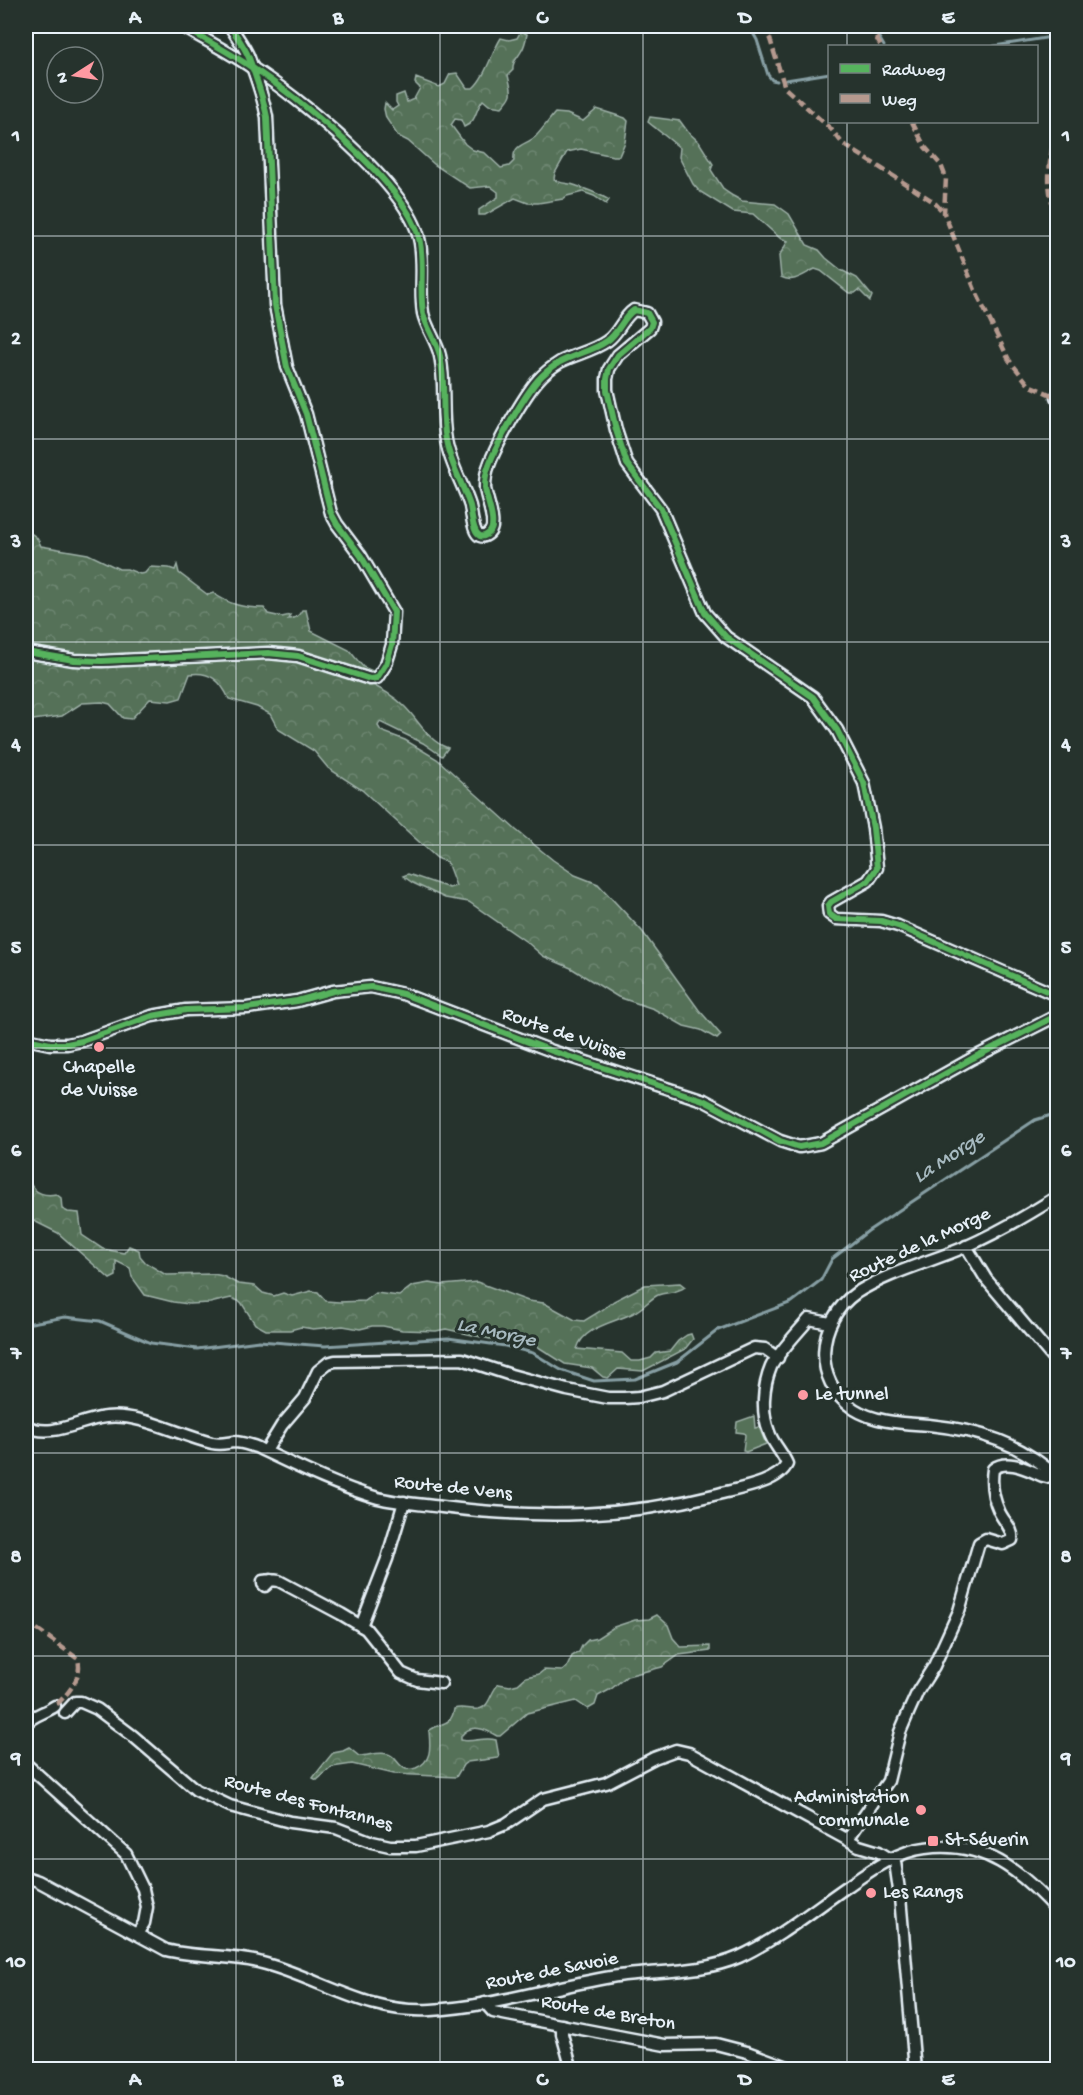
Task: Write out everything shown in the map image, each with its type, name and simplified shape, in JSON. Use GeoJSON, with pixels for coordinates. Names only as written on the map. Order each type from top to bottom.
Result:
{"type":"FeatureCollection","features":[{"type":"Feature","properties":{"kind":"street"},"geometry":{"type":"LineString","coordinates":[[182,26],[251,67],[304,105],[392,189],[410,213],[416,225],[421,247],[423,311],[440,357],[447,448],[469,504],[474,531],[478,534],[485,536],[490,533],[493,526],[485,490],[488,465],[538,380],[563,361],[608,341],[629,313],[634,310],[647,313],[652,322],[650,328],[618,355],[609,369],[607,379],[607,390],[616,430],[627,464],[661,509],[705,613],[726,637],[813,697],[837,730],[864,783],[876,849],[877,868],[868,881],[831,902],[829,914],[836,919],[880,921],[898,926],[1058,996]]}},
{"type":"Feature","properties":{"kind":"street"},"geometry":{"type":"LineString","coordinates":[[26,652],[74,660],[102,661],[268,653],[298,656],[370,679],[377,678],[386,664],[392,645],[394,612],[361,556],[331,513],[306,414],[287,368],[275,305],[267,117],[263,96],[249,57],[230,26]]}},
{"type":"Feature","properties":{"kind":"street","name":"Route de Vuisse"},"geometry":{"type":"LineString","coordinates":[[26,1039],[50,1044],[67,1044],[82,1041],[152,1016],[186,1010],[247,1008],[371,987],[403,994],[552,1052],[703,1100],[780,1141],[799,1147],[821,1143],[973,1058],[1058,1015]]}},
{"type":"Feature","properties":{"kind":"street","name":"Route de la Morge"},"geometry":{"type":"LineString","coordinates":[[1055,1475],[1025,1452],[999,1439],[959,1429],[883,1420],[854,1408],[841,1397],[831,1383],[823,1356],[830,1323],[846,1302],[867,1287],[966,1246],[1058,1196]]}},
{"type":"Feature","properties":{"kind":"street"},"geometry":{"type":"LineString","coordinates":[[966,1246],[986,1279],[1058,1364]]}},
{"type":"Feature","properties":{"kind":"street"},"geometry":{"type":"LineString","coordinates":[[266,1451],[282,1425],[305,1398],[318,1371],[328,1363],[335,1361],[462,1359],[511,1376],[567,1390],[608,1398],[639,1398],[663,1391],[754,1348],[765,1349],[778,1358],[809,1319],[830,1323]]}},
{"type":"Feature","properties":{"kind":"street","name":"Route de Vens"},"geometry":{"type":"LineString","coordinates":[[26,1426],[43,1431],[106,1417],[129,1417],[208,1442],[224,1445],[232,1442],[244,1443],[350,1489],[382,1499],[485,1512],[541,1516],[633,1511],[674,1505],[775,1477],[784,1471],[787,1464],[767,1429],[764,1400],[772,1365],[778,1358]]}},
{"type":"Feature","properties":{"kind":"street"},"geometry":{"type":"LineString","coordinates":[[848,1839],[888,1781],[897,1741],[918,1691],[934,1666],[959,1611],[979,1543],[986,1539],[1003,1544],[1012,1540],[1011,1530],[1007,1527],[997,1507],[992,1485],[993,1469],[998,1465],[1013,1464],[1043,1476],[1055,1475]]}},
{"type":"Feature","properties":{"kind":"street"},"geometry":{"type":"LineString","coordinates":[[361,1626],[387,1559],[404,1502]]}},
{"type":"Feature","properties":{"kind":"street"},"geometry":{"type":"LineString","coordinates":[[271,1580],[279,1581],[366,1629],[401,1673],[417,1680],[441,1683]]}},
{"type":"Feature","properties":{"kind":"street","name":"Route des Fontannes"},"geometry":{"type":"LineString","coordinates":[[65,1713],[75,1702],[81,1702],[97,1709],[133,1736],[196,1790],[230,1806],[290,1822],[336,1828],[372,1842],[390,1846],[416,1846],[489,1831],[506,1824],[543,1799],[606,1783],[654,1758],[676,1750],[689,1754],[860,1846],[892,1859]]}},
{"type":"Feature","properties":{"kind":"street"},"geometry":{"type":"LineString","coordinates":[[26,1723],[39,1712],[46,1712],[55,1706]]}},
{"type":"Feature","properties":{"kind":"street"},"geometry":{"type":"LineString","coordinates":[[26,1764],[126,1854],[143,1889],[147,1906],[144,1923],[136,1934]]}},
{"type":"Feature","properties":{"kind":"street","name":"Route de Savoie"},"geometry":{"type":"LineString","coordinates":[[26,1877],[38,1881],[166,1950],[185,1955],[265,1963],[356,1999],[389,2007],[429,2011],[485,2003],[614,1977],[728,1962],[771,1939],[872,1869],[923,1848],[948,1847],[988,1856],[1017,1871],[1058,1912]]}},
{"type":"Feature","properties":{"kind":"street"},"geometry":{"type":"LineString","coordinates":[[892,1859],[895,1862],[900,1897],[915,2070]]}},
{"type":"Feature","properties":{"kind":"street","name":"Route de Breton"},"geometry":{"type":"LineString","coordinates":[[485,2003],[493,2012],[665,2045],[716,2044],[796,2070]]}},
{"type":"Feature","properties":{"kind":"street"},"geometry":{"type":"LineString","coordinates":[[562,2025],[562,2034],[572,2070]]}},
{"type":"Feature","properties":{"kind":"green space"},"geometry":{"type":"Polygon","coordinates":[[[521,31],[527,34],[523,48],[514,62],[513,70],[508,75],[511,92],[509,98],[502,107],[489,105],[483,100],[472,122],[464,127],[461,120],[455,119],[451,125],[465,144],[473,150],[485,153],[501,168],[509,166],[514,161],[517,148],[535,137],[555,113],[567,114],[583,121],[597,109],[625,118],[628,121],[625,142],[619,156],[581,149],[567,152],[555,173],[554,179],[557,181],[597,194],[609,200],[606,204],[583,192],[563,199],[538,203],[528,203],[515,198],[485,215],[479,215],[479,210],[498,197],[498,192],[490,186],[470,188],[435,165],[408,141],[398,136],[386,118],[385,103],[392,110],[398,106],[396,96],[404,93],[407,102],[414,99],[420,88],[415,83],[416,78],[439,87],[445,84],[450,74],[457,73],[467,88],[473,88],[481,78],[501,38],[509,40],[517,38],[521,31]]]}},
{"type":"Feature","properties":{"kind":"green space"},"geometry":{"type":"Polygon","coordinates":[[[650,117],[680,121],[699,142],[713,164],[711,170],[724,190],[742,201],[775,204],[789,214],[807,245],[819,250],[841,270],[857,278],[872,296],[870,301],[859,290],[849,293],[821,271],[815,269],[795,279],[781,277],[779,256],[788,241],[780,238],[753,214],[733,212],[699,191],[679,157],[680,148],[648,122],[650,117]]]}},
{"type":"Feature","properties":{"kind":"green space"},"geometry":{"type":"Polygon","coordinates":[[[26,533],[35,536],[41,546],[88,554],[119,569],[127,569],[140,574],[145,573],[150,567],[175,570],[177,565],[179,573],[208,595],[213,593],[237,605],[264,608],[268,614],[282,617],[290,615],[288,619],[295,618],[302,610],[306,610],[311,631],[349,650],[363,667],[375,672],[363,676],[364,681],[395,698],[434,740],[448,748],[442,756],[423,743],[380,722],[378,726],[381,731],[405,740],[437,759],[553,860],[575,875],[598,884],[642,931],[699,1010],[721,1035],[717,1039],[701,1030],[684,1026],[654,1009],[618,997],[571,968],[543,956],[469,902],[445,898],[403,876],[408,874],[449,888],[456,886],[447,862],[437,858],[362,790],[328,768],[314,751],[278,729],[270,714],[257,707],[229,699],[218,682],[209,676],[190,674],[181,698],[170,701],[150,699],[131,719],[123,718],[110,704],[102,702],[82,703],[62,716],[26,721],[26,533]]]}},
{"type":"Feature","properties":{"kind":"green space"},"geometry":{"type":"Polygon","coordinates":[[[26,1182],[41,1193],[56,1194],[61,1198],[62,1209],[79,1213],[82,1235],[103,1249],[124,1253],[129,1246],[139,1250],[140,1256],[146,1263],[166,1275],[213,1274],[223,1276],[238,1284],[255,1286],[263,1293],[274,1296],[283,1293],[292,1296],[311,1291],[318,1292],[326,1301],[339,1302],[365,1301],[376,1293],[399,1296],[412,1286],[429,1283],[442,1285],[477,1282],[528,1301],[544,1303],[575,1320],[584,1321],[614,1301],[645,1285],[680,1283],[685,1287],[658,1295],[628,1316],[586,1335],[577,1349],[622,1353],[631,1361],[640,1361],[651,1358],[656,1353],[670,1351],[687,1335],[691,1334],[693,1339],[685,1349],[643,1371],[618,1369],[608,1378],[603,1377],[592,1368],[565,1364],[532,1343],[517,1337],[490,1339],[446,1329],[402,1330],[383,1326],[360,1329],[343,1326],[266,1330],[255,1324],[241,1302],[231,1298],[210,1303],[189,1304],[145,1295],[132,1277],[130,1268],[116,1261],[116,1276],[110,1279],[58,1233],[26,1217],[26,1182]]]}},
{"type":"Feature","properties":{"kind":"green space"},"geometry":{"type":"Polygon","coordinates":[[[754,1416],[755,1428],[759,1427],[766,1444],[746,1452],[743,1451],[745,1435],[736,1432],[737,1422],[754,1416]]]}},
{"type":"Feature","properties":{"kind":"green space"},"geometry":{"type":"Polygon","coordinates":[[[657,1615],[668,1625],[673,1638],[681,1647],[710,1646],[710,1651],[679,1655],[662,1667],[627,1676],[598,1696],[595,1705],[588,1709],[576,1701],[527,1713],[500,1736],[478,1728],[469,1730],[461,1736],[461,1740],[496,1740],[499,1757],[467,1762],[456,1777],[394,1774],[352,1764],[332,1767],[317,1780],[313,1778],[333,1753],[349,1748],[359,1756],[388,1754],[406,1769],[416,1768],[428,1757],[429,1731],[451,1719],[454,1709],[482,1708],[499,1684],[510,1686],[518,1684],[526,1677],[539,1674],[544,1670],[562,1671],[567,1667],[572,1656],[579,1652],[588,1640],[597,1638],[614,1627],[657,1615]]]}},
{"type":"Feature","properties":{"kind":"waterway"},"geometry":{"type":"LineString","coordinates":[[749,26],[757,40],[768,75],[772,80],[777,81]]}},
{"type":"Feature","properties":{"kind":"waterway"},"geometry":{"type":"LineString","coordinates":[[872,26],[883,45]]}},
{"type":"Feature","properties":{"kind":"waterway"},"geometry":{"type":"LineString","coordinates":[[1000,45],[1058,36]]}},
{"type":"Feature","properties":{"kind":"waterway"},"geometry":{"type":"LineString","coordinates":[[786,80],[828,73]]}},
{"type":"Feature","properties":{"kind":"waterway","name":"La Morge"},"geometry":{"type":"LineString","coordinates":[[26,1324],[65,1317],[100,1321],[151,1343],[197,1349],[259,1341],[325,1346],[448,1338],[505,1346],[533,1353],[561,1370],[594,1381],[635,1379],[677,1362],[718,1330],[792,1302],[821,1280],[832,1259],[868,1231],[1035,1120],[1058,1113]]}},
{"type":"Feature","properties":{"kind":"marked path"},"geometry":{"type":"LineString","coordinates":[[762,26],[770,39],[785,88],[831,129],[843,144],[934,202],[944,213]]}},
{"type":"Feature","properties":{"kind":"marked path"},"geometry":{"type":"LineString","coordinates":[[869,26],[880,45]]}},
{"type":"Feature","properties":{"kind":"marked path"},"geometry":{"type":"LineString","coordinates":[[1058,120],[1049,169],[1050,194],[1058,218]]}},
{"type":"Feature","properties":{"kind":"marked path"},"geometry":{"type":"LineString","coordinates":[[913,123],[925,147],[941,165],[946,178],[944,213],[975,290],[1009,360],[1029,385],[1056,397],[1058,391]]}},
{"type":"Feature","properties":{"kind":"marked path"},"geometry":{"type":"LineString","coordinates":[[26,1621],[78,1659],[76,1679],[69,1691],[55,1706]]}},
{"type":"Feature","properties":{"kind":"cycle path"},"geometry":{"type":"LineString","coordinates":[[182,26],[234,56],[295,98],[373,168],[410,217],[421,247],[423,313],[439,350],[442,366],[448,449],[470,506],[474,528],[480,536],[489,533],[492,524],[485,488],[488,468],[504,434],[532,387],[560,362],[607,341],[634,310],[647,313],[652,322],[650,328],[618,355],[609,369],[607,379],[607,390],[616,430],[627,464],[661,509],[705,613],[726,637],[813,697],[837,730],[864,783],[873,828],[877,868],[868,881],[831,902],[828,906],[829,914],[836,919],[881,921],[898,926],[1058,996]]}},
{"type":"Feature","properties":{"kind":"cycle path"},"geometry":{"type":"LineString","coordinates":[[26,652],[74,660],[102,661],[268,653],[298,656],[370,679],[377,678],[386,664],[392,645],[394,612],[361,556],[331,513],[306,414],[287,367],[275,305],[267,117],[249,58],[230,26]]}},
{"type":"Feature","properties":{"kind":"cycle path"},"geometry":{"type":"LineString","coordinates":[[26,1039],[50,1044],[67,1044],[82,1041],[152,1016],[186,1010],[247,1008],[297,1001],[333,991],[371,987],[403,994],[552,1051],[703,1100],[780,1141],[799,1147],[821,1143],[973,1058],[1058,1015]]}},
{"type":"Feature","properties":{"kind":"place","name":"Chapelle de Vuisse"},"geometry":{"type":"Point","coordinates":[99,1047]}},
{"type":"Feature","properties":{"kind":"place","name":"Le tunnel"},"geometry":{"type":"Point","coordinates":[803,1395]}},
{"type":"Feature","properties":{"kind":"place","name":"Administation communale"},"geometry":{"type":"Point","coordinates":[921,1810]}},
{"type":"Feature","properties":{"kind":"place","name":"St-Séverin"},"geometry":{"type":"Point","coordinates":[933,1841]}},
{"type":"Feature","properties":{"kind":"place","name":"Les Rangs"},"geometry":{"type":"Point","coordinates":[871,1893]}}]}
